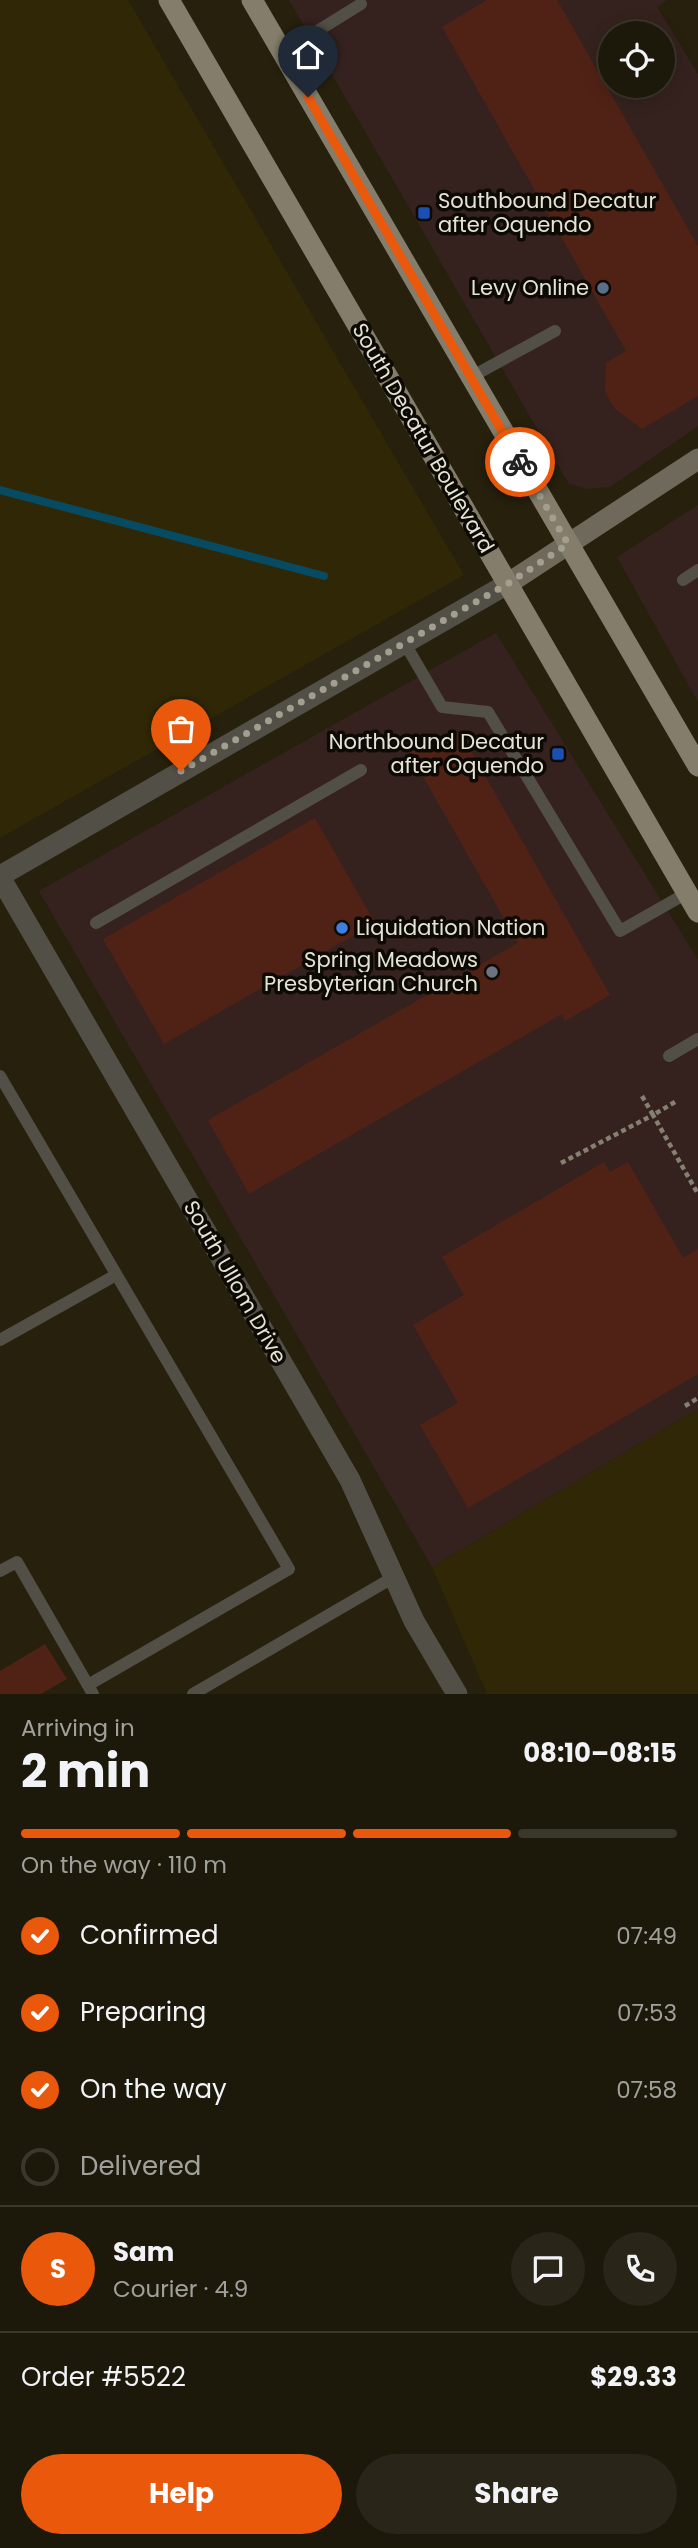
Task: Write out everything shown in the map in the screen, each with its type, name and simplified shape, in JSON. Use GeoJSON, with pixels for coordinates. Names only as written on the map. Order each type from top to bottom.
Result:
{"type":"FeatureCollection","features":[{"type":"Feature","properties":{"kind":"main road","name":"South Decatur Boulevard"},"geometry":{"type":"LineString","coordinates":[[169,0],[692,895],[698,912]]}},
{"type":"Feature","properties":{"kind":"main road"},"geometry":{"type":"LineString","coordinates":[[252,0],[698,766]]}},
{"type":"Feature","properties":{"kind":"street"},"geometry":{"type":"LineString","coordinates":[[0,876],[509,583],[698,459]]}},
{"type":"Feature","properties":{"kind":"street","name":"South Ullom Drive"},"geometry":{"type":"LineString","coordinates":[[0,876],[350,1480],[414,1621],[457,1694]]}},
{"type":"Feature","properties":{"kind":"lane"},"geometry":{"type":"LineString","coordinates":[[282,52],[361,4]]}},
{"type":"Feature","properties":{"kind":"lane"},"geometry":{"type":"LineString","coordinates":[[471,377],[555,331]]}},
{"type":"Feature","properties":{"kind":"lane"},"geometry":{"type":"LineString","coordinates":[[682,580],[698,570]]}},
{"type":"Feature","properties":{"kind":"lane"},"geometry":{"type":"LineString","coordinates":[[404,642],[442,707],[488,712],[620,931],[692,895]]}},
{"type":"Feature","properties":{"kind":"lane"},"geometry":{"type":"LineString","coordinates":[[96,923],[361,770]]}},
{"type":"Feature","properties":{"kind":"lane"},"geometry":{"type":"LineString","coordinates":[[668,1056],[698,1039]]}},
{"type":"Feature","properties":{"kind":"lane"},"geometry":{"type":"LineString","coordinates":[[0,1076],[289,1569],[90,1689],[17,1562],[0,1571]]}},
{"type":"Feature","properties":{"kind":"lane"},"geometry":{"type":"LineString","coordinates":[[0,1340],[116,1275]]}},
{"type":"Feature","properties":{"kind":"lane"},"geometry":{"type":"LineString","coordinates":[[193,1694],[394,1577]]}},
{"type":"Feature","properties":{"kind":"path"},"geometry":{"type":"LineString","coordinates":[[642,1096],[698,1194]]}},
{"type":"Feature","properties":{"kind":"path"},"geometry":{"type":"LineString","coordinates":[[561,1163],[675,1102]]}},
{"type":"Feature","properties":{"kind":"path"},"geometry":{"type":"LineString","coordinates":[[685,1406],[698,1398]]}},
{"type":"Feature","properties":{"kind":"shaded area"},"geometry":{"type":"Polygon","coordinates":[[[289,0],[667,0],[657,7],[666,21],[598,21],[598,98],[675,98],[675,36],[698,74],[698,426],[610,487],[587,489],[569,484],[289,0]]]}},
{"type":"Feature","properties":{"kind":"shaded area"},"geometry":{"type":"Polygon","coordinates":[[[698,505],[698,702],[617,557],[698,505]]]}},
{"type":"Feature","properties":{"kind":"shaded area"},"geometry":{"type":"Polygon","coordinates":[[[496,633],[698,960],[698,1409],[432,1567],[39,891],[496,633]]]}},
{"type":"Feature","properties":{"kind":"sand"},"geometry":{"type":"Polygon","coordinates":[[[0,0],[128,0],[464,575],[0,838],[0,0]]]}},
{"type":"Feature","properties":{"kind":"sand"},"geometry":{"type":"Polygon","coordinates":[[[698,1409],[698,1694],[487,1694],[432,1567],[698,1409]]]}},
{"type":"Feature","properties":{"kind":"building"},"geometry":{"type":"Polygon","coordinates":[[[487,0],[557,0],[598,72],[598,98],[613,98],[698,246],[698,396],[642,429],[615,409],[605,392],[606,363],[626,351],[442,27],[487,0]]]}},
{"type":"Feature","properties":{"kind":"building"},"geometry":{"type":"Polygon","coordinates":[[[460,732],[610,995],[565,1021],[562,1014],[249,1194],[208,1120],[518,943],[408,750],[437,734],[442,742],[460,732]]]}},
{"type":"Feature","properties":{"kind":"building"},"geometry":{"type":"Polygon","coordinates":[[[315,818],[375,923],[164,1044],[103,939],[315,818]]]}},
{"type":"Feature","properties":{"kind":"building"},"geometry":{"type":"Polygon","coordinates":[[[604,1162],[610,1172],[628,1162],[683,1258],[698,1249],[698,1374],[468,1508],[420,1425],[458,1403],[413,1325],[464,1295],[442,1257],[604,1162]]]}},
{"type":"Feature","properties":{"kind":"building"},"geometry":{"type":"Polygon","coordinates":[[[45,1644],[67,1679],[41,1694],[0,1694],[0,1671],[45,1644]]]}},
{"type":"Feature","properties":{"kind":"waterway"},"geometry":{"type":"LineString","coordinates":[[0,490],[324,576]]}},
{"type":"Feature","properties":{"kind":"way so far"},"geometry":{"type":"LineString","coordinates":[[181,771],[509,583],[568,544],[520,462]]}},
{"type":"Feature","properties":{"kind":"place","name":"Southbound Decatur after Oquendo"},"geometry":{"type":"Point","coordinates":[424,213]}},
{"type":"Feature","properties":{"kind":"place","name":"Levy Online"},"geometry":{"type":"Point","coordinates":[603,288]}},
{"type":"Feature","properties":{"kind":"place","name":"Northbound Decatur after Oquendo"},"geometry":{"type":"Point","coordinates":[558,754]}},
{"type":"Feature","properties":{"kind":"place","name":"Liquidation Nation"},"geometry":{"type":"Point","coordinates":[342,928]}},
{"type":"Feature","properties":{"kind":"place","name":"Spring Meadows Presbyterian Church"},"geometry":{"type":"Point","coordinates":[492,972]}},
{"type":"Feature","properties":{"kind":"route"},"geometry":{"type":"LineString","coordinates":[[308,97],[520,462]]}}]}
